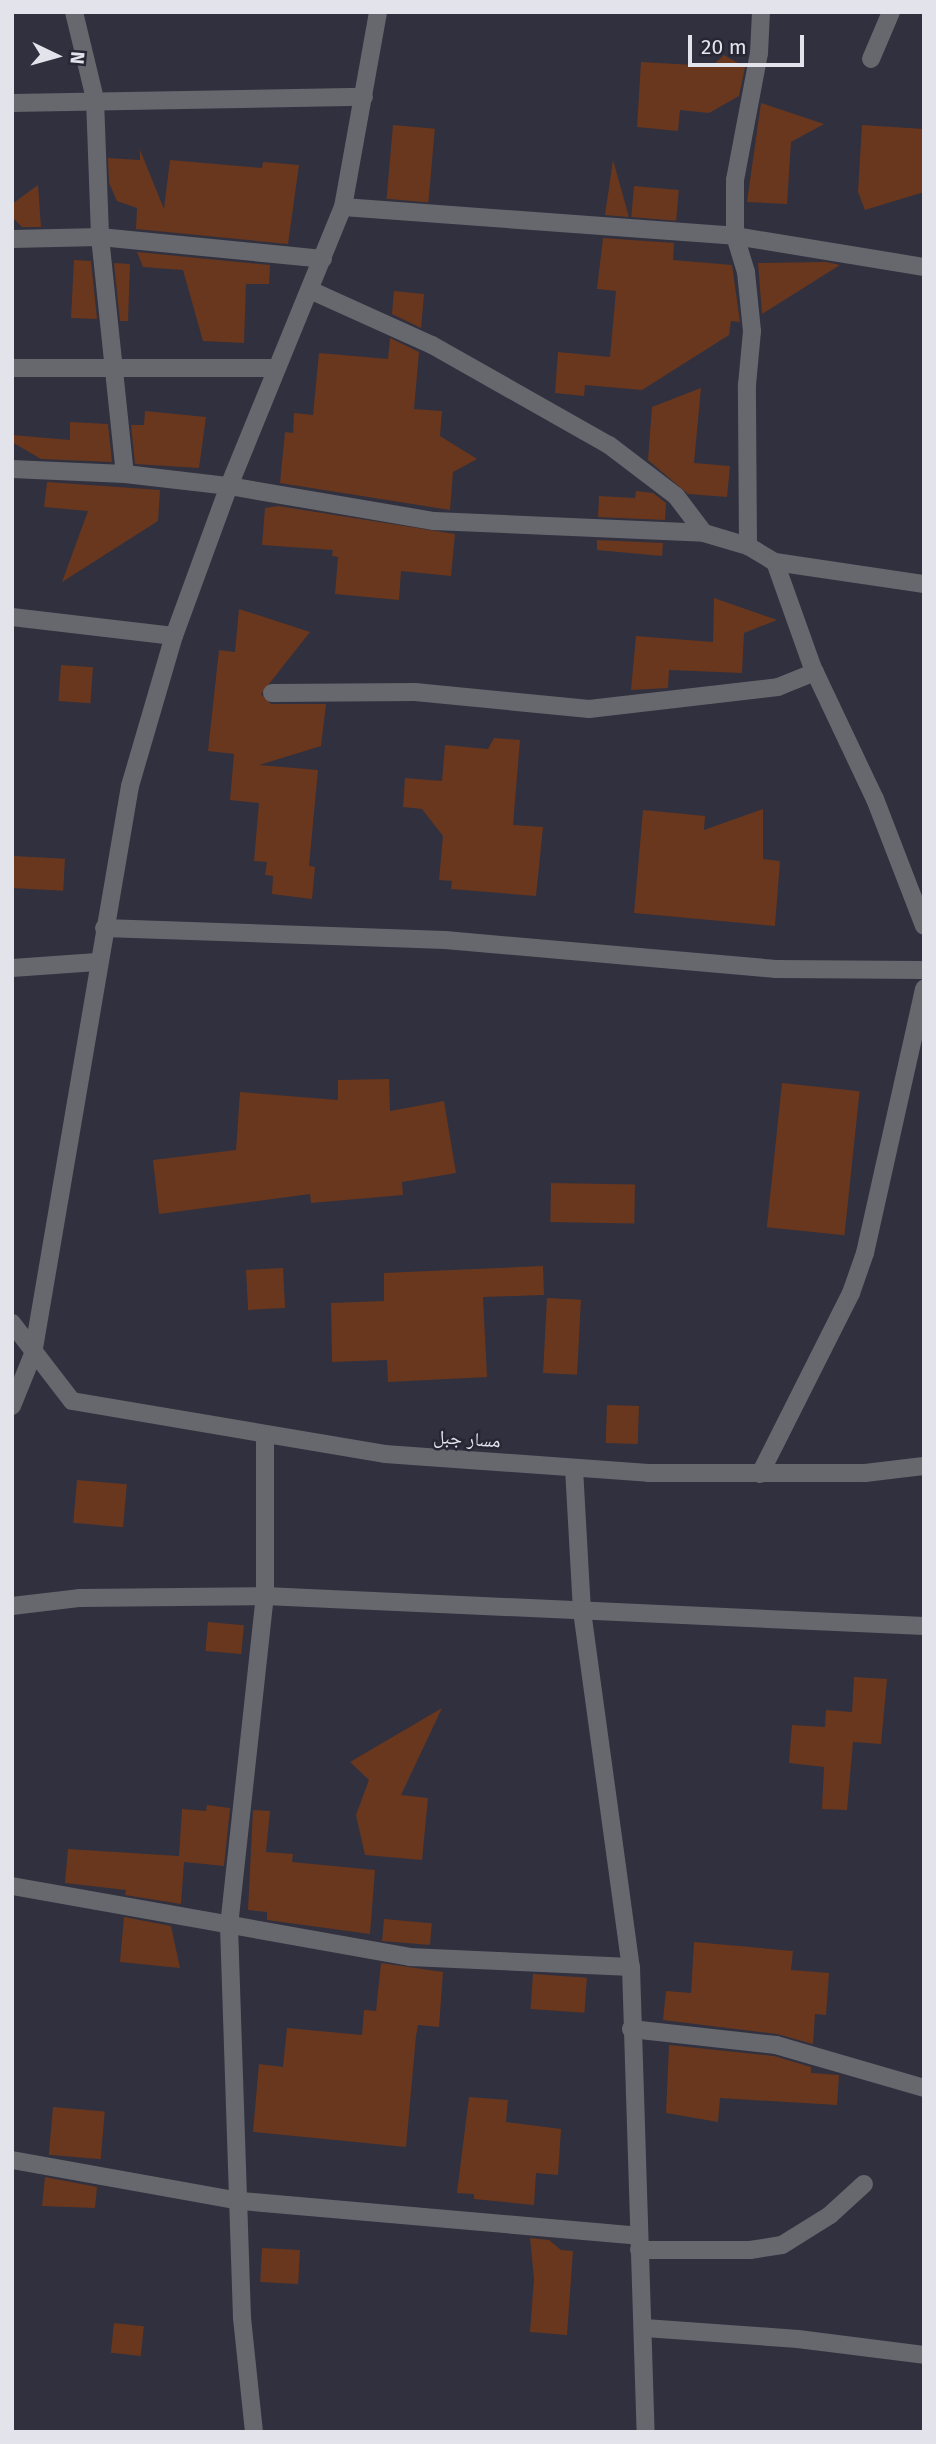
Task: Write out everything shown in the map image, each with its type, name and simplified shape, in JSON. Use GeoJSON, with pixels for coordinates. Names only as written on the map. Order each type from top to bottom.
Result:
{"type":"FeatureCollection","features":[{"type":"Feature","properties":{"kind":"street"},"geometry":{"type":"LineString","coordinates":[[74,12],[95,99],[100,237],[117,371],[125,474]]}},
{"type":"Feature","properties":{"kind":"street"},"geometry":{"type":"LineString","coordinates":[[12,1406],[33,1354],[97,962],[130,786],[174,636],[229,486],[342,207],[378,12]]}},
{"type":"Feature","properties":{"kind":"street"},"geometry":{"type":"LineString","coordinates":[[748,546],[747,386],[752,331],[746,272],[735,236],[735,180],[759,53],[761,12]]}},
{"type":"Feature","properties":{"kind":"street"},"geometry":{"type":"LineString","coordinates":[[871,58],[891,12]]}},
{"type":"Feature","properties":{"kind":"street"},"geometry":{"type":"LineString","coordinates":[[12,103],[95,99],[364,97]]}},
{"type":"Feature","properties":{"kind":"street"},"geometry":{"type":"LineString","coordinates":[[342,207],[735,236],[924,267]]}},
{"type":"Feature","properties":{"kind":"street"},"geometry":{"type":"LineString","coordinates":[[12,239],[100,237],[323,259]]}},
{"type":"Feature","properties":{"kind":"street"},"geometry":{"type":"LineString","coordinates":[[310,290],[432,345],[609,446],[676,496],[704,533]]}},
{"type":"Feature","properties":{"kind":"street"},"geometry":{"type":"LineString","coordinates":[[12,368],[117,371],[276,368]]}},
{"type":"Feature","properties":{"kind":"street"},"geometry":{"type":"LineString","coordinates":[[12,469],[125,474],[229,486],[434,521],[704,533],[748,546],[775,562],[924,584]]}},
{"type":"Feature","properties":{"kind":"street"},"geometry":{"type":"LineString","coordinates":[[775,562],[815,672],[875,799],[924,926]]}},
{"type":"Feature","properties":{"kind":"street"},"geometry":{"type":"LineString","coordinates":[[12,617],[174,636]]}},
{"type":"Feature","properties":{"kind":"street"},"geometry":{"type":"LineString","coordinates":[[272,693],[415,692],[589,709],[778,687],[815,672]]}},
{"type":"Feature","properties":{"kind":"street"},"geometry":{"type":"LineString","coordinates":[[104,928],[445,940],[776,969],[924,970]]}},
{"type":"Feature","properties":{"kind":"street"},"geometry":{"type":"LineString","coordinates":[[12,968],[97,962]]}},
{"type":"Feature","properties":{"kind":"street"},"geometry":{"type":"LineString","coordinates":[[760,1474],[851,1293],[862,1263],[924,989]]}},
{"type":"Feature","properties":{"kind":"street","name":"مسار جبل"},"geometry":{"type":"LineString","coordinates":[[12,1324],[72,1401],[385,1454],[574,1468],[760,1474],[865,1473],[924,1466]]}},
{"type":"Feature","properties":{"kind":"street"},"geometry":{"type":"LineString","coordinates":[[254,2432],[242,2318],[241,2201],[229,1926],[265,1595],[265,1434]]}},
{"type":"Feature","properties":{"kind":"street"},"geometry":{"type":"LineString","coordinates":[[574,1468],[582,1611],[631,1967],[639,2243],[645,2328],[646,2432]]}},
{"type":"Feature","properties":{"kind":"street"},"geometry":{"type":"LineString","coordinates":[[12,1606],[79,1598],[265,1595],[924,1626]]}},
{"type":"Feature","properties":{"kind":"street"},"geometry":{"type":"LineString","coordinates":[[12,1886],[410,1957],[631,1967]]}},
{"type":"Feature","properties":{"kind":"street"},"geometry":{"type":"LineString","coordinates":[[631,2029],[776,2045],[924,2088]]}},
{"type":"Feature","properties":{"kind":"street"},"geometry":{"type":"LineString","coordinates":[[12,2160],[241,2201],[639,2243],[750,2250],[782,2245],[830,2216],[864,2184]]}},
{"type":"Feature","properties":{"kind":"street"},"geometry":{"type":"LineString","coordinates":[[645,2328],[924,2354]]}},
{"type":"Feature","properties":{"kind":"building"},"geometry":{"type":"Polygon","coordinates":[[[724,55],[745,67],[739,96],[709,113],[680,110],[678,131],[637,127],[641,62],[712,66],[724,55]]]}},
{"type":"Feature","properties":{"kind":"building"},"geometry":{"type":"Polygon","coordinates":[[[761,103],[824,124],[791,142],[787,204],[747,202],[761,103]]]}},
{"type":"Feature","properties":{"kind":"building"},"geometry":{"type":"Polygon","coordinates":[[[393,125],[435,129],[428,202],[387,199],[393,125]]]}},
{"type":"Feature","properties":{"kind":"building"},"geometry":{"type":"Polygon","coordinates":[[[862,125],[924,129],[924,192],[865,210],[858,192],[862,125]]]}},
{"type":"Feature","properties":{"kind":"building"},"geometry":{"type":"Polygon","coordinates":[[[140,150],[164,209],[170,160],[262,168],[263,162],[299,165],[288,244],[136,229],[137,208],[117,201],[109,183],[108,158],[140,160],[140,150]]]}},
{"type":"Feature","properties":{"kind":"building"},"geometry":{"type":"Polygon","coordinates":[[[613,160],[629,217],[605,215],[613,160]]]}},
{"type":"Feature","properties":{"kind":"building"},"geometry":{"type":"Polygon","coordinates":[[[38,185],[41,227],[22,227],[13,218],[12,204],[38,185]]]}},
{"type":"Feature","properties":{"kind":"building"},"geometry":{"type":"Polygon","coordinates":[[[634,186],[679,190],[676,221],[631,217],[634,186]]]}},
{"type":"Feature","properties":{"kind":"building"},"geometry":{"type":"Polygon","coordinates":[[[603,238],[674,243],[673,260],[732,265],[740,322],[731,321],[729,335],[642,390],[585,385],[584,396],[555,393],[558,352],[610,357],[616,291],[597,289],[603,238]]]}},
{"type":"Feature","properties":{"kind":"building"},"geometry":{"type":"Polygon","coordinates":[[[137,252],[270,265],[269,284],[246,284],[244,343],[203,341],[183,270],[143,267],[137,252]]]}},
{"type":"Feature","properties":{"kind":"building"},"geometry":{"type":"Polygon","coordinates":[[[74,260],[91,261],[97,319],[71,318],[74,260]]]}},
{"type":"Feature","properties":{"kind":"building"},"geometry":{"type":"Polygon","coordinates":[[[826,262],[840,265],[762,314],[758,263],[826,262]]]}},
{"type":"Feature","properties":{"kind":"building"},"geometry":{"type":"Polygon","coordinates":[[[114,263],[130,264],[128,321],[120,321],[114,263]]]}},
{"type":"Feature","properties":{"kind":"building"},"geometry":{"type":"Polygon","coordinates":[[[394,291],[424,294],[421,328],[392,314],[394,291]]]}},
{"type":"Feature","properties":{"kind":"building"},"geometry":{"type":"Polygon","coordinates":[[[390,338],[419,352],[414,409],[442,411],[440,436],[477,459],[453,472],[450,510],[280,483],[285,432],[293,433],[294,413],[313,415],[319,353],[388,359],[390,338]]]}},
{"type":"Feature","properties":{"kind":"building"},"geometry":{"type":"Polygon","coordinates":[[[701,388],[694,463],[730,466],[727,497],[688,494],[648,460],[652,407],[701,388]]]}},
{"type":"Feature","properties":{"kind":"building"},"geometry":{"type":"Polygon","coordinates":[[[145,411],[206,417],[199,468],[135,464],[131,425],[144,425],[145,411]]]}},
{"type":"Feature","properties":{"kind":"building"},"geometry":{"type":"Polygon","coordinates":[[[70,422],[108,424],[112,462],[41,459],[12,442],[12,435],[70,440],[70,422]]]}},
{"type":"Feature","properties":{"kind":"building"},"geometry":{"type":"Polygon","coordinates":[[[47,482],[160,490],[158,521],[62,582],[88,511],[44,507],[47,482]]]}},
{"type":"Feature","properties":{"kind":"building"},"geometry":{"type":"Polygon","coordinates":[[[636,491],[653,493],[666,503],[665,520],[598,517],[599,496],[635,498],[636,491]]]}},
{"type":"Feature","properties":{"kind":"building"},"geometry":{"type":"Polygon","coordinates":[[[278,506],[455,534],[451,576],[401,571],[399,600],[335,594],[338,557],[332,556],[333,550],[262,545],[265,508],[278,506]]]}},
{"type":"Feature","properties":{"kind":"building"},"geometry":{"type":"Polygon","coordinates":[[[597,540],[663,543],[662,556],[597,550],[597,540]]]}},
{"type":"Feature","properties":{"kind":"building"},"geometry":{"type":"Polygon","coordinates":[[[714,598],[777,620],[744,633],[742,673],[669,670],[668,688],[631,690],[636,636],[713,642],[714,598]]]}},
{"type":"Feature","properties":{"kind":"building"},"geometry":{"type":"Polygon","coordinates":[[[239,609],[310,632],[261,694],[271,704],[326,704],[321,746],[259,765],[318,770],[309,866],[315,867],[312,899],[272,894],[273,876],[265,875],[267,862],[254,861],[259,803],[230,800],[234,754],[208,751],[219,650],[235,652],[239,609]]]}},
{"type":"Feature","properties":{"kind":"building"},"geometry":{"type":"Polygon","coordinates":[[[61,665],[93,667],[90,703],[58,701],[61,665]]]}},
{"type":"Feature","properties":{"kind":"building"},"geometry":{"type":"Polygon","coordinates":[[[494,738],[520,740],[513,825],[543,827],[536,896],[451,889],[452,881],[439,880],[443,836],[422,809],[403,807],[405,778],[442,781],[445,745],[488,749],[494,738]]]}},
{"type":"Feature","properties":{"kind":"building"},"geometry":{"type":"Polygon","coordinates":[[[763,809],[763,859],[780,861],[775,926],[634,913],[643,810],[705,816],[704,830],[763,809]]]}},
{"type":"Feature","properties":{"kind":"building"},"geometry":{"type":"Polygon","coordinates":[[[13,856],[65,859],[63,891],[12,888],[13,856]]]}},
{"type":"Feature","properties":{"kind":"building"},"geometry":{"type":"Polygon","coordinates":[[[389,1079],[390,1111],[444,1101],[456,1173],[402,1182],[403,1195],[311,1203],[310,1194],[159,1214],[153,1160],[236,1150],[240,1092],[338,1100],[338,1080],[389,1079]]]}},
{"type":"Feature","properties":{"kind":"building"},"geometry":{"type":"Polygon","coordinates":[[[782,1083],[860,1091],[844,1235],[767,1227],[782,1083]]]}},
{"type":"Feature","properties":{"kind":"building"},"geometry":{"type":"Polygon","coordinates":[[[551,1183],[635,1184],[634,1223],[550,1222],[551,1183]]]}},
{"type":"Feature","properties":{"kind":"building"},"geometry":{"type":"Polygon","coordinates":[[[543,1266],[544,1295],[483,1297],[487,1377],[388,1382],[387,1360],[332,1362],[331,1303],[384,1301],[384,1273],[543,1266]]]}},
{"type":"Feature","properties":{"kind":"building"},"geometry":{"type":"Polygon","coordinates":[[[283,1268],[285,1308],[248,1310],[246,1270],[283,1268]]]}},
{"type":"Feature","properties":{"kind":"building"},"geometry":{"type":"Polygon","coordinates":[[[547,1298],[581,1300],[577,1375],[543,1373],[547,1298]]]}},
{"type":"Feature","properties":{"kind":"building"},"geometry":{"type":"Polygon","coordinates":[[[607,1405],[639,1406],[638,1444],[606,1443],[607,1405]]]}},
{"type":"Feature","properties":{"kind":"building"},"geometry":{"type":"Polygon","coordinates":[[[77,1480],[127,1484],[123,1527],[73,1523],[77,1480]]]}},
{"type":"Feature","properties":{"kind":"building"},"geometry":{"type":"Polygon","coordinates":[[[208,1622],[244,1625],[241,1654],[205,1651],[208,1622]]]}},
{"type":"Feature","properties":{"kind":"building"},"geometry":{"type":"Polygon","coordinates":[[[854,1677],[887,1679],[881,1744],[853,1742],[847,1810],[822,1809],[824,1767],[789,1763],[792,1725],[825,1727],[826,1710],[852,1712],[854,1677]]]}},
{"type":"Feature","properties":{"kind":"building"},"geometry":{"type":"Polygon","coordinates":[[[442,1708],[401,1795],[428,1798],[422,1860],[365,1855],[356,1815],[369,1780],[350,1762],[442,1708]]]}},
{"type":"Feature","properties":{"kind":"building"},"geometry":{"type":"Polygon","coordinates":[[[207,1805],[230,1808],[224,1866],[184,1862],[181,1904],[125,1895],[126,1890],[65,1883],[68,1849],[179,1856],[182,1809],[206,1811],[207,1805]]]}},
{"type":"Feature","properties":{"kind":"building"},"geometry":{"type":"Polygon","coordinates":[[[253,1810],[270,1811],[266,1852],[293,1854],[292,1862],[375,1870],[370,1934],[267,1920],[267,1912],[248,1910],[253,1810]]]}},
{"type":"Feature","properties":{"kind":"building"},"geometry":{"type":"Polygon","coordinates":[[[124,1917],[171,1926],[180,1968],[120,1962],[124,1917]]]}},
{"type":"Feature","properties":{"kind":"building"},"geometry":{"type":"Polygon","coordinates":[[[384,1919],[432,1923],[430,1945],[382,1941],[384,1919]]]}},
{"type":"Feature","properties":{"kind":"building"},"geometry":{"type":"Polygon","coordinates":[[[694,1942],[793,1951],[791,1970],[829,1973],[826,2015],[815,2014],[813,2044],[777,2034],[663,2020],[666,1991],[691,1993],[694,1942]]]}},
{"type":"Feature","properties":{"kind":"building"},"geometry":{"type":"Polygon","coordinates":[[[381,1963],[443,1972],[439,2027],[418,2025],[406,2147],[253,2132],[259,2064],[283,2067],[287,2028],[362,2035],[364,2010],[376,2011],[381,1963]]]}},
{"type":"Feature","properties":{"kind":"building"},"geometry":{"type":"Polygon","coordinates":[[[533,1974],[587,1978],[584,2013],[531,2009],[533,1974]]]}},
{"type":"Feature","properties":{"kind":"building"},"geometry":{"type":"Polygon","coordinates":[[[669,2045],[774,2056],[811,2067],[811,2073],[839,2075],[837,2105],[720,2098],[718,2122],[666,2113],[669,2045]]]}},
{"type":"Feature","properties":{"kind":"building"},"geometry":{"type":"Polygon","coordinates":[[[469,2097],[508,2100],[506,2122],[561,2129],[558,2175],[536,2173],[534,2205],[474,2199],[474,2194],[457,2193],[469,2097]]]}},
{"type":"Feature","properties":{"kind":"building"},"geometry":{"type":"Polygon","coordinates":[[[53,2107],[105,2112],[101,2159],[49,2155],[53,2107]]]}},
{"type":"Feature","properties":{"kind":"building"},"geometry":{"type":"Polygon","coordinates":[[[45,2177],[97,2187],[95,2208],[42,2206],[45,2177]]]}},
{"type":"Feature","properties":{"kind":"building"},"geometry":{"type":"Polygon","coordinates":[[[530,2238],[549,2240],[561,2250],[573,2251],[567,2335],[530,2332],[534,2279],[530,2238]]]}},
{"type":"Feature","properties":{"kind":"building"},"geometry":{"type":"Polygon","coordinates":[[[262,2248],[300,2250],[298,2284],[260,2282],[262,2248]]]}},
{"type":"Feature","properties":{"kind":"building"},"geometry":{"type":"Polygon","coordinates":[[[114,2323],[144,2326],[141,2356],[111,2353],[114,2323]]]}}]}
